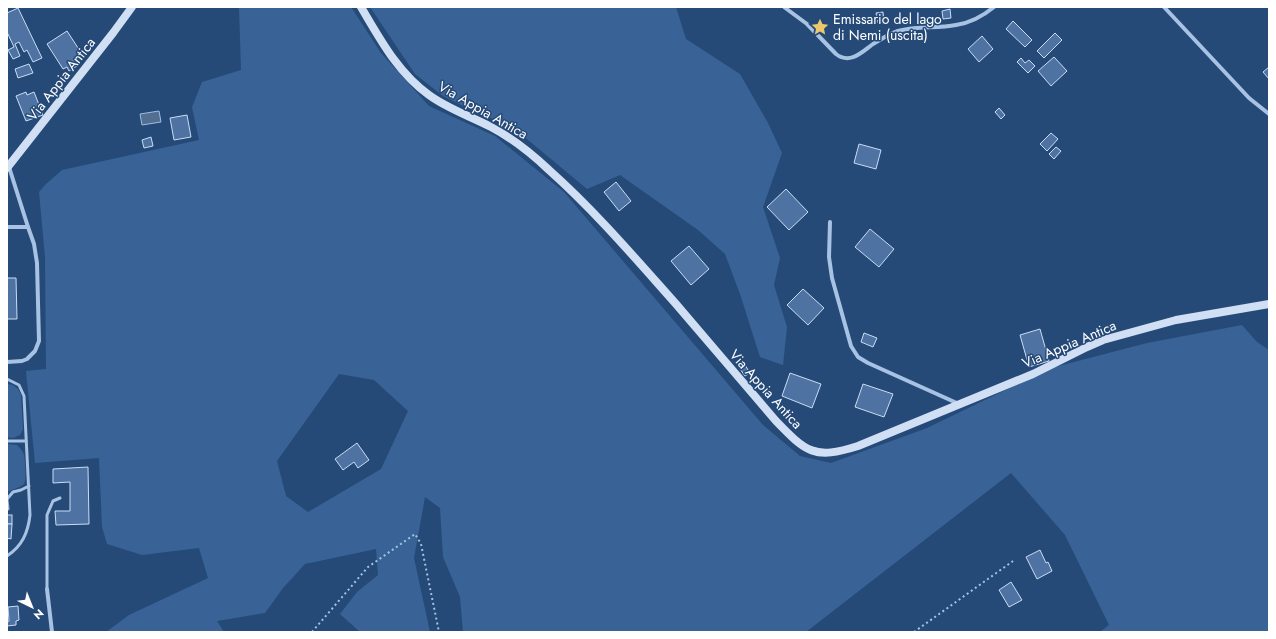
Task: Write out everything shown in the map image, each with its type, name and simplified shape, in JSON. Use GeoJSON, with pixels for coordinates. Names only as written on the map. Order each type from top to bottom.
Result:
{"type":"FeatureCollection","features":[{"type":"Feature","properties":{"kind":"street","name":"Via Appia Antica"},"geometry":{"type":"LineString","coordinates":[[8,167],[132,7]]}},
{"type":"Feature","properties":{"kind":"street","name":"Via Appia Antica"},"geometry":{"type":"LineString","coordinates":[[361,7],[396,63],[416,84],[443,104],[490,126],[518,143],[550,170],[591,210],[640,262],[776,422],[803,447],[813,451],[825,453],[843,451],[867,443],[1041,370],[1082,349],[1109,339],[1176,320],[1269,304]]}},
{"type":"Feature","properties":{"kind":"street"},"geometry":{"type":"LineString","coordinates":[[784,7],[807,24],[836,54],[841,58],[847,59],[858,55],[878,41],[898,31],[918,27],[953,26],[964,24],[994,7]]}},
{"type":"Feature","properties":{"kind":"street"},"geometry":{"type":"LineString","coordinates":[[1164,7],[1249,98],[1269,114]]}},
{"type":"Feature","properties":{"kind":"street"},"geometry":{"type":"LineString","coordinates":[[7,362],[22,361],[27,359],[35,351],[38,341],[37,263],[34,244],[8,167]]}},
{"type":"Feature","properties":{"kind":"street"},"geometry":{"type":"LineString","coordinates":[[830,222],[830,270],[850,343],[856,355],[868,363],[959,404]]}},
{"type":"Feature","properties":{"kind":"street"},"geometry":{"type":"LineString","coordinates":[[7,227],[28,227]]}},
{"type":"Feature","properties":{"kind":"street"},"geometry":{"type":"LineString","coordinates":[[48,589],[52,632]]}},
{"type":"Feature","properties":{"kind":"lane"},"geometry":{"type":"LineString","coordinates":[[7,379],[16,383],[23,392],[30,486],[29,529],[16,551],[7,556]]}},
{"type":"Feature","properties":{"kind":"lane"},"geometry":{"type":"LineString","coordinates":[[7,441],[26,440]]}},
{"type":"Feature","properties":{"kind":"lane"},"geometry":{"type":"LineString","coordinates":[[8,509],[7,499],[13,492],[30,486]]}},
{"type":"Feature","properties":{"kind":"lane"},"geometry":{"type":"LineString","coordinates":[[48,589],[47,515],[54,501],[60,498]]}},
{"type":"Feature","properties":{"kind":"path"},"geometry":{"type":"LineString","coordinates":[[312,632],[368,567],[415,534],[422,544],[439,632]]}},
{"type":"Feature","properties":{"kind":"path"},"geometry":{"type":"LineString","coordinates":[[914,632],[1013,561]]}},
{"type":"Feature","properties":{"kind":"shaded area"},"geometry":{"type":"Polygon","coordinates":[[[239,7],[351,7],[381,53],[429,106],[495,136],[564,192],[763,425],[800,456],[831,463],[927,428],[1051,368],[1147,343],[1242,325],[1257,342],[1269,350],[1269,632],[1100,632],[1109,625],[1065,535],[1011,473],[806,632],[463,632],[460,597],[443,557],[440,508],[425,497],[414,558],[430,632],[360,632],[340,614],[357,592],[378,575],[376,549],[305,564],[283,588],[265,613],[217,621],[224,632],[106,632],[129,615],[208,578],[199,548],[142,555],[107,544],[102,527],[99,458],[35,463],[26,371],[46,369],[45,257],[39,192],[62,170],[199,140],[192,107],[202,82],[241,70],[239,7]],[[339,374],[277,461],[286,496],[308,512],[381,469],[408,411],[374,380],[339,374]]]}},
{"type":"Feature","properties":{"kind":"shaded area"},"geometry":{"type":"Polygon","coordinates":[[[370,7],[676,7],[686,39],[740,74],[768,123],[782,153],[763,207],[780,258],[774,285],[787,327],[783,365],[760,357],[740,294],[725,254],[698,230],[620,175],[587,189],[510,125],[477,113],[443,96],[415,74],[370,7]]]}},
{"type":"Feature","properties":{"kind":"shaded area"},"geometry":{"type":"Polygon","coordinates":[[[159,111],[161,122],[142,125],[140,114],[159,111]]]}},
{"type":"Feature","properties":{"kind":"shaded area"},"geometry":{"type":"Polygon","coordinates":[[[7,384],[13,385],[18,389],[21,395],[23,429],[20,435],[13,438],[7,437],[7,384]]]}},
{"type":"Feature","properties":{"kind":"shaded area"},"geometry":{"type":"Polygon","coordinates":[[[7,444],[17,445],[24,454],[26,475],[24,484],[7,492],[7,444]]]}},
{"type":"Feature","properties":{"kind":"building"},"geometry":{"type":"Polygon","coordinates":[[[18,8],[42,58],[33,62],[27,50],[24,52],[19,42],[15,44],[20,56],[13,59],[8,50],[14,47],[7,32],[7,13],[18,8]]]}},
{"type":"Feature","properties":{"kind":"building"},"geometry":{"type":"Polygon","coordinates":[[[950,9],[951,18],[943,19],[942,11],[950,9]]]}},
{"type":"Feature","properties":{"kind":"building"},"geometry":{"type":"Polygon","coordinates":[[[883,12],[884,22],[878,23],[876,13],[883,12]]]}},
{"type":"Feature","properties":{"kind":"building"},"geometry":{"type":"Polygon","coordinates":[[[1013,21],[1032,40],[1025,47],[1006,29],[1013,21]]]}},
{"type":"Feature","properties":{"kind":"building"},"geometry":{"type":"Polygon","coordinates":[[[67,31],[82,54],[73,60],[77,66],[69,71],[67,67],[63,69],[47,44],[67,31]]]}},
{"type":"Feature","properties":{"kind":"building"},"geometry":{"type":"Polygon","coordinates":[[[1055,33],[1062,40],[1044,58],[1037,51],[1055,33]]]}},
{"type":"Feature","properties":{"kind":"building"},"geometry":{"type":"Polygon","coordinates":[[[982,36],[993,49],[979,62],[968,49],[982,36]]]}},
{"type":"Feature","properties":{"kind":"building"},"geometry":{"type":"Polygon","coordinates":[[[1054,57],[1067,71],[1051,86],[1038,71],[1054,57]]]}},
{"type":"Feature","properties":{"kind":"building"},"geometry":{"type":"Polygon","coordinates":[[[1021,58],[1025,63],[1029,60],[1035,66],[1028,73],[1017,62],[1021,58]]]}},
{"type":"Feature","properties":{"kind":"building"},"geometry":{"type":"Polygon","coordinates":[[[29,64],[33,73],[18,78],[15,69],[29,64]]]}},
{"type":"Feature","properties":{"kind":"building"},"geometry":{"type":"Polygon","coordinates":[[[1269,67],[1269,79],[1263,72],[1269,67]]]}},
{"type":"Feature","properties":{"kind":"building"},"geometry":{"type":"Polygon","coordinates":[[[26,92],[27,95],[34,92],[43,115],[26,121],[16,96],[26,92]]]}},
{"type":"Feature","properties":{"kind":"building"},"geometry":{"type":"Polygon","coordinates":[[[999,108],[1005,115],[1001,119],[995,112],[999,108]]]}},
{"type":"Feature","properties":{"kind":"building"},"geometry":{"type":"Polygon","coordinates":[[[187,115],[191,137],[174,140],[170,118],[187,115]]]}},
{"type":"Feature","properties":{"kind":"building"},"geometry":{"type":"Polygon","coordinates":[[[1051,133],[1058,139],[1047,151],[1040,144],[1051,133]]]}},
{"type":"Feature","properties":{"kind":"building"},"geometry":{"type":"Polygon","coordinates":[[[151,137],[153,146],[144,148],[142,140],[151,137]]]}},
{"type":"Feature","properties":{"kind":"building"},"geometry":{"type":"Polygon","coordinates":[[[859,144],[881,150],[876,169],[854,163],[859,144]]]}},
{"type":"Feature","properties":{"kind":"building"},"geometry":{"type":"Polygon","coordinates":[[[1056,147],[1061,151],[1054,159],[1049,154],[1056,147]]]}},
{"type":"Feature","properties":{"kind":"building"},"geometry":{"type":"Polygon","coordinates":[[[616,182],[631,201],[619,211],[604,192],[616,182]]]}},
{"type":"Feature","properties":{"kind":"building"},"geometry":{"type":"Polygon","coordinates":[[[786,189],[808,212],[789,230],[767,207],[786,189]]]}},
{"type":"Feature","properties":{"kind":"building"},"geometry":{"type":"Polygon","coordinates":[[[870,229],[894,249],[879,267],[855,247],[870,229]]]}},
{"type":"Feature","properties":{"kind":"building"},"geometry":{"type":"Polygon","coordinates":[[[689,246],[709,269],[691,285],[671,261],[689,246]]]}},
{"type":"Feature","properties":{"kind":"building"},"geometry":{"type":"Polygon","coordinates":[[[7,278],[16,278],[17,319],[7,319],[7,278]]]}},
{"type":"Feature","properties":{"kind":"building"},"geometry":{"type":"Polygon","coordinates":[[[803,289],[824,308],[808,325],[787,305],[803,289]]]}},
{"type":"Feature","properties":{"kind":"building"},"geometry":{"type":"Polygon","coordinates":[[[1040,329],[1049,361],[1029,367],[1020,335],[1040,329]]]}},
{"type":"Feature","properties":{"kind":"building"},"geometry":{"type":"Polygon","coordinates":[[[864,333],[877,338],[873,347],[861,342],[864,333]]]}},
{"type":"Feature","properties":{"kind":"building"},"geometry":{"type":"Polygon","coordinates":[[[745,365],[750,373],[745,376],[740,369],[745,365]]]}},
{"type":"Feature","properties":{"kind":"building"},"geometry":{"type":"Polygon","coordinates":[[[790,373],[821,384],[812,408],[782,396],[790,373]]]}},
{"type":"Feature","properties":{"kind":"building"},"geometry":{"type":"Polygon","coordinates":[[[863,384],[893,394],[884,417],[855,407],[863,384]]]}},
{"type":"Feature","properties":{"kind":"building"},"geometry":{"type":"Polygon","coordinates":[[[357,443],[369,460],[358,468],[354,462],[343,470],[335,459],[357,443]]]}},
{"type":"Feature","properties":{"kind":"building"},"geometry":{"type":"Polygon","coordinates":[[[88,467],[89,524],[56,525],[55,511],[70,511],[70,482],[53,483],[53,469],[88,467]]]}},
{"type":"Feature","properties":{"kind":"building"},"geometry":{"type":"Polygon","coordinates":[[[7,515],[12,515],[12,524],[7,524],[7,515]]]}},
{"type":"Feature","properties":{"kind":"building"},"geometry":{"type":"Polygon","coordinates":[[[7,524],[12,524],[11,539],[7,538],[7,524]]]}},
{"type":"Feature","properties":{"kind":"building"},"geometry":{"type":"Polygon","coordinates":[[[1040,550],[1046,563],[1048,562],[1052,571],[1037,579],[1026,557],[1040,550]]]}},
{"type":"Feature","properties":{"kind":"building"},"geometry":{"type":"Polygon","coordinates":[[[1011,582],[1022,600],[1009,607],[999,590],[1011,582]]]}},
{"type":"Feature","properties":{"kind":"building"},"geometry":{"type":"Polygon","coordinates":[[[18,606],[19,620],[16,621],[16,625],[7,626],[7,622],[9,621],[8,607],[18,606]]]}},
{"type":"Feature","properties":{"kind":"place","name":"Emissario del lago di Nemi (uscita)"},"geometry":{"type":"Point","coordinates":[820,27]}}]}
